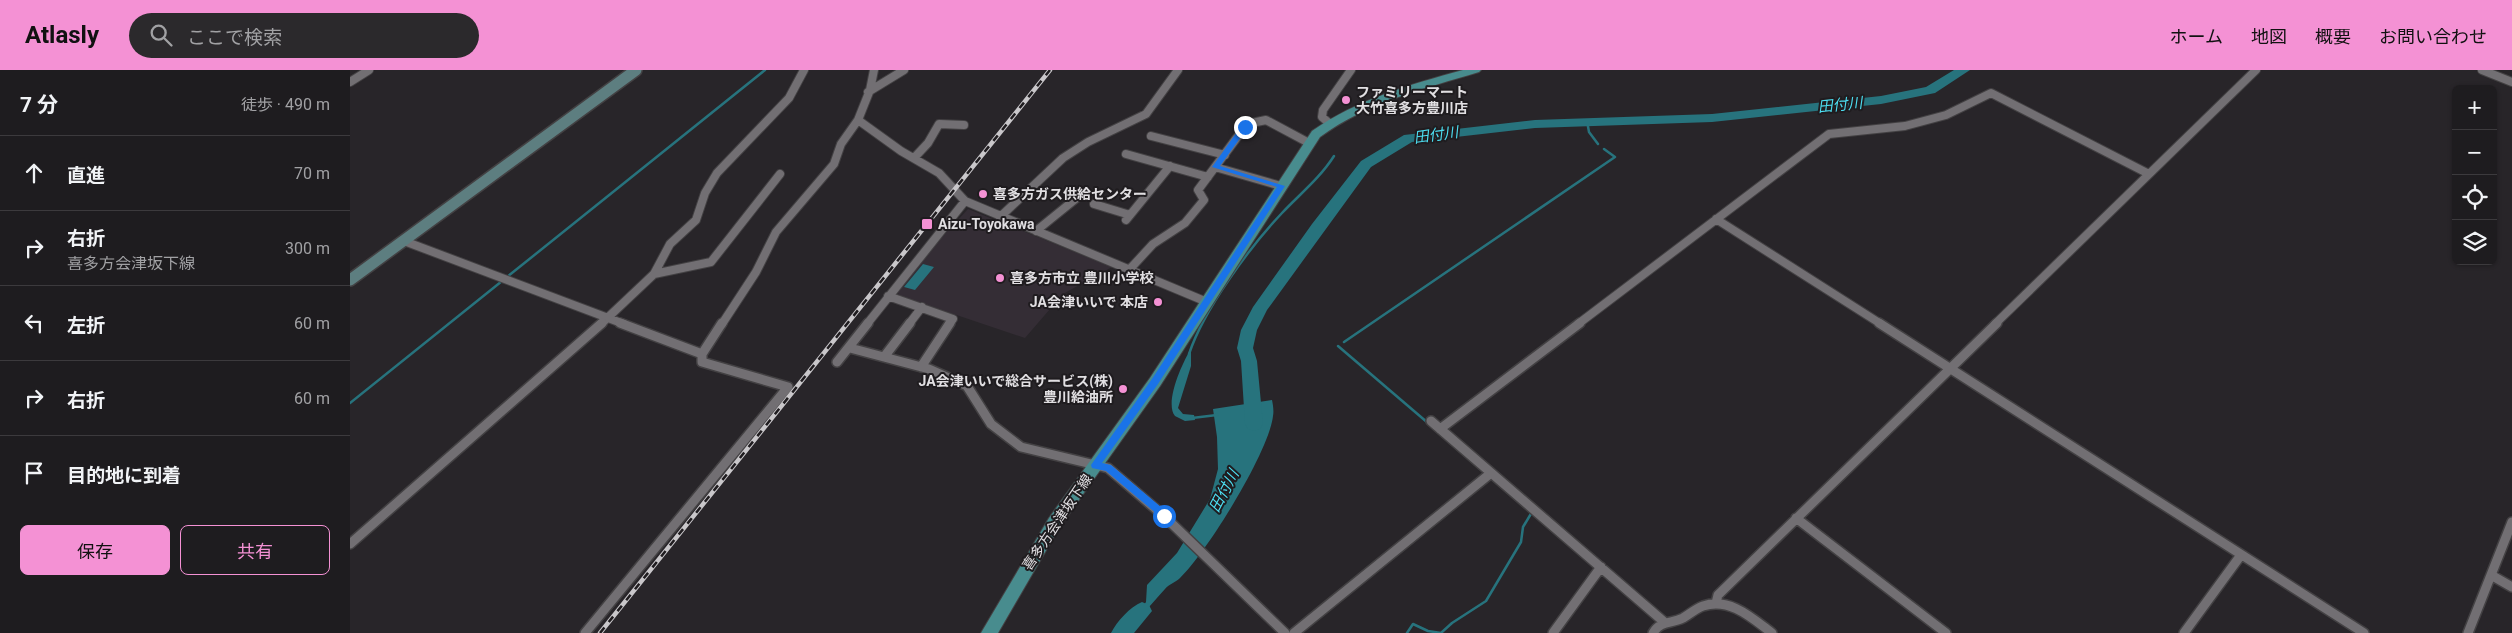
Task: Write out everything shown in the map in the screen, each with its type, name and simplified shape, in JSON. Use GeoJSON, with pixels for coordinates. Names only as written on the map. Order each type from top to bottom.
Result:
{"type":"FeatureCollection","features":[{"type":"Feature","properties":{"kind":"main road","name":"喜多方会津坂下線"},"geometry":{"type":"LineString","coordinates":[[989,633],[1049,531],[1155,382],[1309,143],[1329,123],[1371,102],[1475,70]]}},
{"type":"Feature","properties":{"kind":"street"},"geometry":{"type":"LineString","coordinates":[[350,82],[369,70]]}},
{"type":"Feature","properties":{"kind":"street"},"geometry":{"type":"LineString","coordinates":[[350,280],[636,70]]}},
{"type":"Feature","properties":{"kind":"street"},"geometry":{"type":"LineString","coordinates":[[350,544],[608,318],[654,274],[670,244],[696,220],[705,193],[721,168],[784,104],[795,89],[804,70]]}},
{"type":"Feature","properties":{"kind":"street"},"geometry":{"type":"LineString","coordinates":[[585,633],[788,388],[702,362],[702,354],[756,272],[776,232],[834,164],[842,144],[858,120],[874,70]]}},
{"type":"Feature","properties":{"kind":"street"},"geometry":{"type":"LineString","coordinates":[[868,92],[904,70]]}},
{"type":"Feature","properties":{"kind":"street"},"geometry":{"type":"LineString","coordinates":[[1000,217],[1062,158],[1088,142],[1146,114],[1178,70]]}},
{"type":"Feature","properties":{"kind":"street"},"geometry":{"type":"LineString","coordinates":[[1329,123],[1322,117],[1323,110],[1351,70]]}},
{"type":"Feature","properties":{"kind":"street"},"geometry":{"type":"LineString","coordinates":[[1716,603],[1718,595],[1796,518],[1949,368],[2036,287],[2256,70]]}},
{"type":"Feature","properties":{"kind":"street"},"geometry":{"type":"LineString","coordinates":[[2482,70],[2512,82]]}},
{"type":"Feature","properties":{"kind":"street"},"geometry":{"type":"LineString","coordinates":[[1440,429],[1716,219],[1740,204],[1829,134],[1905,126],[1958,110],[1988,94],[1994,94],[2149,174]]}},
{"type":"Feature","properties":{"kind":"street"},"geometry":{"type":"LineString","coordinates":[[858,120],[914,158],[940,173],[964,201],[1207,302]]}},
{"type":"Feature","properties":{"kind":"street"},"geometry":{"type":"LineString","coordinates":[[1129,270],[1154,244],[1188,219],[1204,200],[1198,190],[1250,122],[1266,120],[1309,143]]}},
{"type":"Feature","properties":{"kind":"street"},"geometry":{"type":"LineString","coordinates":[[914,158],[928,143],[940,124],[964,125]]}},
{"type":"Feature","properties":{"kind":"street"},"geometry":{"type":"LineString","coordinates":[[1150,136],[1225,154]]}},
{"type":"Feature","properties":{"kind":"street"},"geometry":{"type":"LineString","coordinates":[[1126,154],[1208,177]]}},
{"type":"Feature","properties":{"kind":"street"},"geometry":{"type":"LineString","coordinates":[[1094,204],[1128,218],[1170,166]]}},
{"type":"Feature","properties":{"kind":"street"},"geometry":{"type":"LineString","coordinates":[[1215,167],[1281,186]]}},
{"type":"Feature","properties":{"kind":"street"},"geometry":{"type":"LineString","coordinates":[[654,274],[711,262],[780,174]]}},
{"type":"Feature","properties":{"kind":"street"},"geometry":{"type":"LineString","coordinates":[[1036,231],[1078,197]]}},
{"type":"Feature","properties":{"kind":"street"},"geometry":{"type":"LineString","coordinates":[[837,362],[850,348],[888,296],[964,201]]}},
{"type":"Feature","properties":{"kind":"street"},"geometry":{"type":"LineString","coordinates":[[1716,219],[2364,633]]}},
{"type":"Feature","properties":{"kind":"street"},"geometry":{"type":"LineString","coordinates":[[404,240],[702,354]]}},
{"type":"Feature","properties":{"kind":"street"},"geometry":{"type":"LineString","coordinates":[[888,296],[953,319],[921,367]]}},
{"type":"Feature","properties":{"kind":"street"},"geometry":{"type":"LineString","coordinates":[[884,357],[922,307]]}},
{"type":"Feature","properties":{"kind":"street"},"geometry":{"type":"LineString","coordinates":[[850,348],[921,367],[967,386],[991,424],[1013,443],[1035,452],[1108,468],[1180,531],[1285,633]]}},
{"type":"Feature","properties":{"kind":"street"},"geometry":{"type":"LineString","coordinates":[[1431,421],[1663,621]]}},
{"type":"Feature","properties":{"kind":"street"},"geometry":{"type":"LineString","coordinates":[[1294,633],[1491,473]]}},
{"type":"Feature","properties":{"kind":"street"},"geometry":{"type":"LineString","coordinates":[[1796,518],[1946,633]]}},
{"type":"Feature","properties":{"kind":"street"},"geometry":{"type":"LineString","coordinates":[[2468,633],[2511,527]]}},
{"type":"Feature","properties":{"kind":"street"},"geometry":{"type":"LineString","coordinates":[[2184,633],[2241,555]]}},
{"type":"Feature","properties":{"kind":"street"},"geometry":{"type":"LineString","coordinates":[[1552,633],[1601,567]]}},
{"type":"Feature","properties":{"kind":"street"},"geometry":{"type":"LineString","coordinates":[[2491,575],[2512,586]]}},
{"type":"Feature","properties":{"kind":"street"},"geometry":{"type":"LineString","coordinates":[[1653,633],[1663,621],[1675,620],[1691,611],[1716,603],[1736,608],[1772,633]]}},
{"type":"Feature","properties":{"kind":"shaded area","name":"喜多方市立 豊川小学校"},"geometry":{"type":"Polygon","coordinates":[[[968,209],[1112,267],[1063,294],[1025,338],[900,296],[897,292],[932,248],[968,209]]]}},
{"type":"Feature","properties":{"kind":"water"},"geometry":{"type":"Polygon","coordinates":[[[923,264],[934,267],[915,290],[904,287],[923,264]]]}},
{"type":"Feature","properties":{"kind":"water"},"geometry":{"type":"Polygon","coordinates":[[[1191,349],[1191,366],[1178,408],[1183,414],[1194,415],[1195,420],[1185,421],[1175,416],[1172,410],[1172,402],[1176,382],[1191,349]]]}},
{"type":"Feature","properties":{"kind":"water"},"geometry":{"type":"Polygon","coordinates":[[[1272,400],[1273,416],[1261,453],[1220,525],[1192,565],[1180,578],[1167,587],[1139,617],[1121,630],[1146,602],[1147,585],[1177,553],[1210,499],[1218,469],[1217,437],[1213,409],[1272,400]]]}},
{"type":"Feature","properties":{"kind":"waterway"},"geometry":{"type":"LineString","coordinates":[[350,403],[765,70]]}},
{"type":"Feature","properties":{"kind":"waterway","name":"田付川"},"geometry":{"type":"LineString","coordinates":[[1254,424],[1249,361],[1245,348],[1249,330],[1261,307],[1317,228],[1366,164],[1409,138],[1535,124],[1712,118],[1881,100],[1930,90],[1963,70]]}},
{"type":"Feature","properties":{"kind":"waterway"},"geometry":{"type":"LineString","coordinates":[[1587,121],[1589,132],[1598,144]]}},
{"type":"Feature","properties":{"kind":"waterway"},"geometry":{"type":"LineString","coordinates":[[1344,342],[1615,157],[1604,149]]}},
{"type":"Feature","properties":{"kind":"waterway"},"geometry":{"type":"LineString","coordinates":[[1189,354],[1205,318],[1242,261],[1269,227],[1316,179],[1334,156]]}},
{"type":"Feature","properties":{"kind":"waterway"},"geometry":{"type":"LineString","coordinates":[[1338,346],[1428,423]]}},
{"type":"Feature","properties":{"kind":"waterway"},"geometry":{"type":"LineString","coordinates":[[1192,418],[1217,415]]}},
{"type":"Feature","properties":{"kind":"waterway"},"geometry":{"type":"LineString","coordinates":[[1407,633],[1413,624],[1428,631],[1441,633],[1452,623],[1486,601],[1521,542],[1523,527],[1532,512]]}},
{"type":"Feature","properties":{"kind":"waterway","name":"田付川"},"geometry":{"type":"LineString","coordinates":[[1121,633],[1142,611]]}},
{"type":"Feature","properties":{"kind":"railway"},"geometry":{"type":"LineString","coordinates":[[600,633],[1050,70]]}},
{"type":"Feature","properties":{"kind":"place","name":"ファミリーマート 大竹喜多方豊川店"},"geometry":{"type":"Point","coordinates":[1346,100]}},
{"type":"Feature","properties":{"kind":"place","name":"喜多方ガス供給センター"},"geometry":{"type":"Point","coordinates":[983,194]}},
{"type":"Feature","properties":{"kind":"place","name":"Aizu-Toyokawa"},"geometry":{"type":"Point","coordinates":[927,224]}},
{"type":"Feature","properties":{"kind":"place","name":"喜多方市立 豊川小学校"},"geometry":{"type":"Point","coordinates":[1000,278]}},
{"type":"Feature","properties":{"kind":"place","name":"JA会津いいで 本店"},"geometry":{"type":"Point","coordinates":[1158,302]}},
{"type":"Feature","properties":{"kind":"place","name":"JA会津いいで総合サービス(株) 豊川給油所"},"geometry":{"type":"Point","coordinates":[1123,389]}},
{"type":"Feature","properties":{"kind":"route"},"geometry":{"type":"LineString","coordinates":[[1164,516],[1116,474],[1108,468],[1096,465],[1155,382],[1281,186],[1215,167],[1245,127]]}}]}
